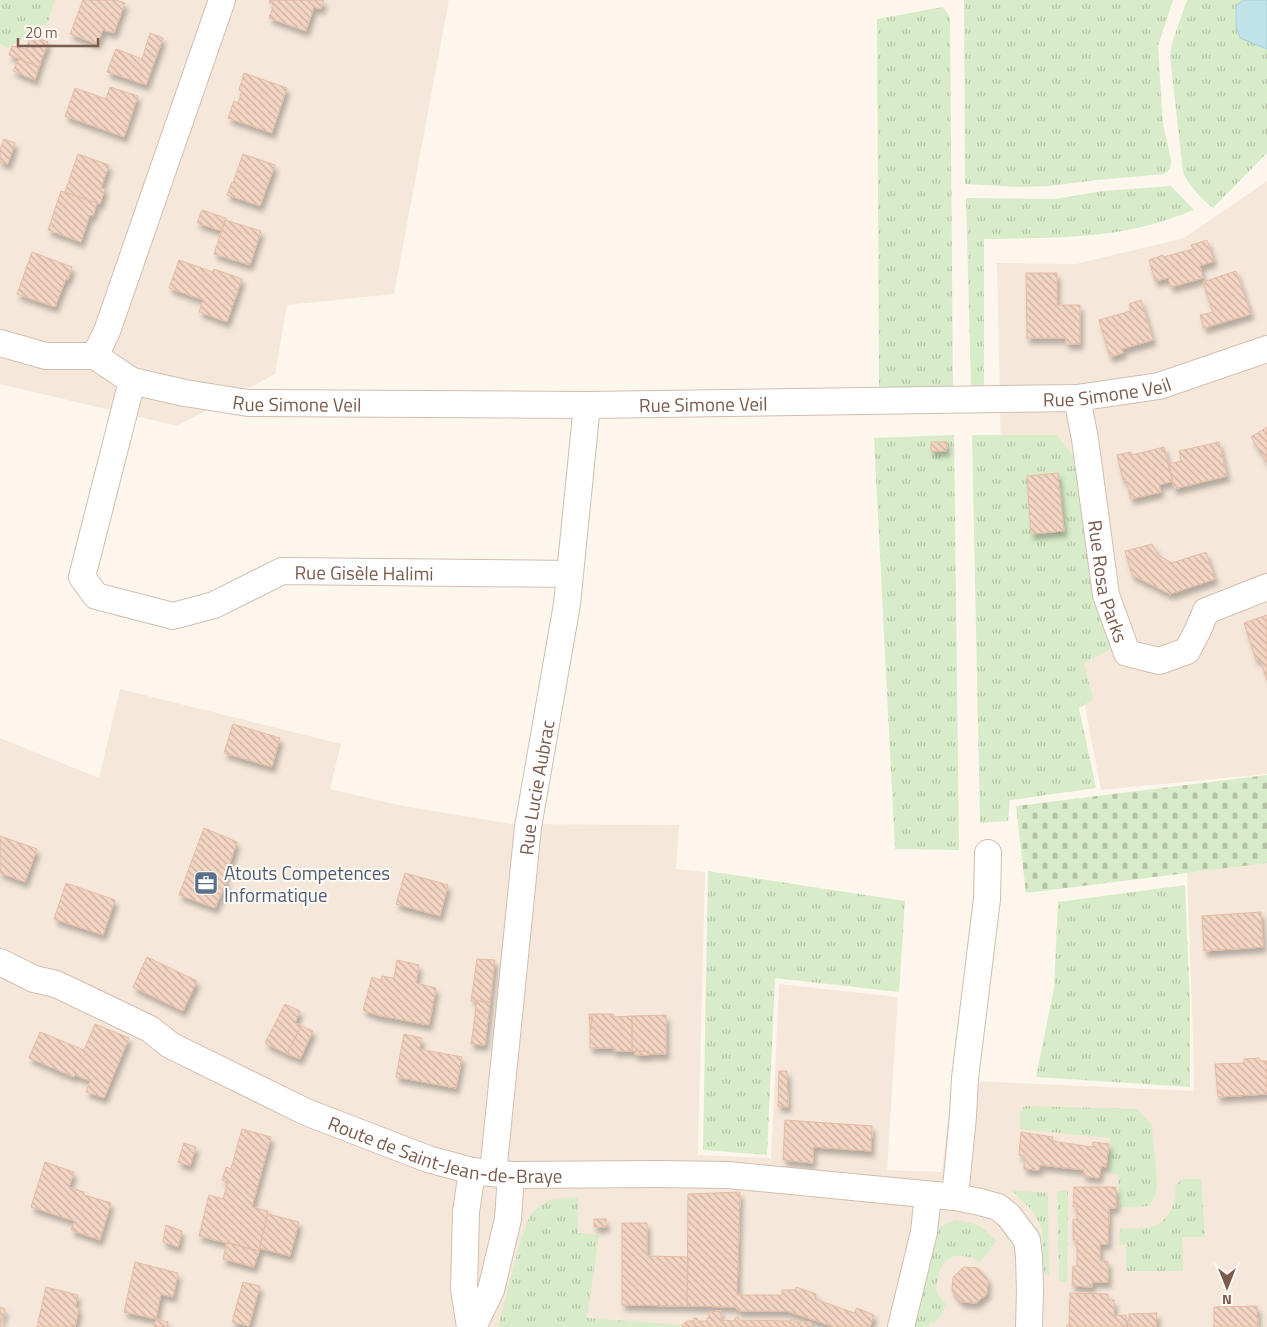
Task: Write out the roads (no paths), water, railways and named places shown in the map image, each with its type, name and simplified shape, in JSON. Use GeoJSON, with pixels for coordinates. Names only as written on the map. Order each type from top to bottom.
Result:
{"type":"FeatureCollection","features":[{"type":"Feature","properties":{"kind":"street"},"geometry":{"type":"LineString","coordinates":[[95,356],[107,331],[222,0]]}},
{"type":"Feature","properties":{"kind":"street"},"geometry":{"type":"LineString","coordinates":[[0,343],[46,356],[95,356],[132,382]]}},
{"type":"Feature","properties":{"kind":"street","name":"Rue Simone Veil"},"geometry":{"type":"LineString","coordinates":[[132,382],[185,394],[248,403],[586,405],[1077,398],[1159,386],[1267,349]]}},
{"type":"Feature","properties":{"kind":"street","name":"Rue Gisèle Halimi"},"geometry":{"type":"LineString","coordinates":[[132,382],[82,577],[96,596],[173,616],[214,605],[282,572],[570,574]]}},
{"type":"Feature","properties":{"kind":"street","name":"Rue Rosa Parks"},"geometry":{"type":"LineString","coordinates":[[1077,398],[1085,439],[1106,595],[1127,653],[1159,661],[1187,651],[1206,611],[1267,587]]}},
{"type":"Feature","properties":{"kind":"street","name":"Rue Lucie Aubrac"},"geometry":{"type":"LineString","coordinates":[[492,1173],[528,827],[567,604],[586,405]]}},
{"type":"Feature","properties":{"kind":"street"},"geometry":{"type":"LineString","coordinates":[[955,1197],[963,1116],[964,1078],[987,899],[988,853]]}},
{"type":"Feature","properties":{"kind":"street","name":"Route de Saint-Jean-de-Braye"},"geometry":{"type":"LineString","coordinates":[[0,962],[34,979],[56,984],[150,1029],[170,1045],[306,1112],[428,1159],[492,1173],[728,1175],[955,1197],[998,1208],[1009,1216],[1027,1240],[1030,1290],[1029,1327]]}},
{"type":"Feature","properties":{"kind":"street"},"geometry":{"type":"LineString","coordinates":[[471,1327],[491,1290],[508,1219],[492,1173]]}},
{"type":"Feature","properties":{"kind":"street"},"geometry":{"type":"LineString","coordinates":[[471,1327],[464,1289],[466,1212],[492,1173]]}},
{"type":"Feature","properties":{"kind":"street"},"geometry":{"type":"LineString","coordinates":[[901,1327],[924,1232],[928,1195]]}},
{"type":"Feature","properties":{"kind":"water"},"geometry":{"type":"Polygon","coordinates":[[[1243,0],[1267,0],[1267,49],[1240,38],[1236,26],[1236,6],[1243,0]]]}},
{"type":"Feature","properties":{"kind":"place","name":"Atouts Competences Informatique"},"geometry":{"type":"Point","coordinates":[206,883]}}]}
